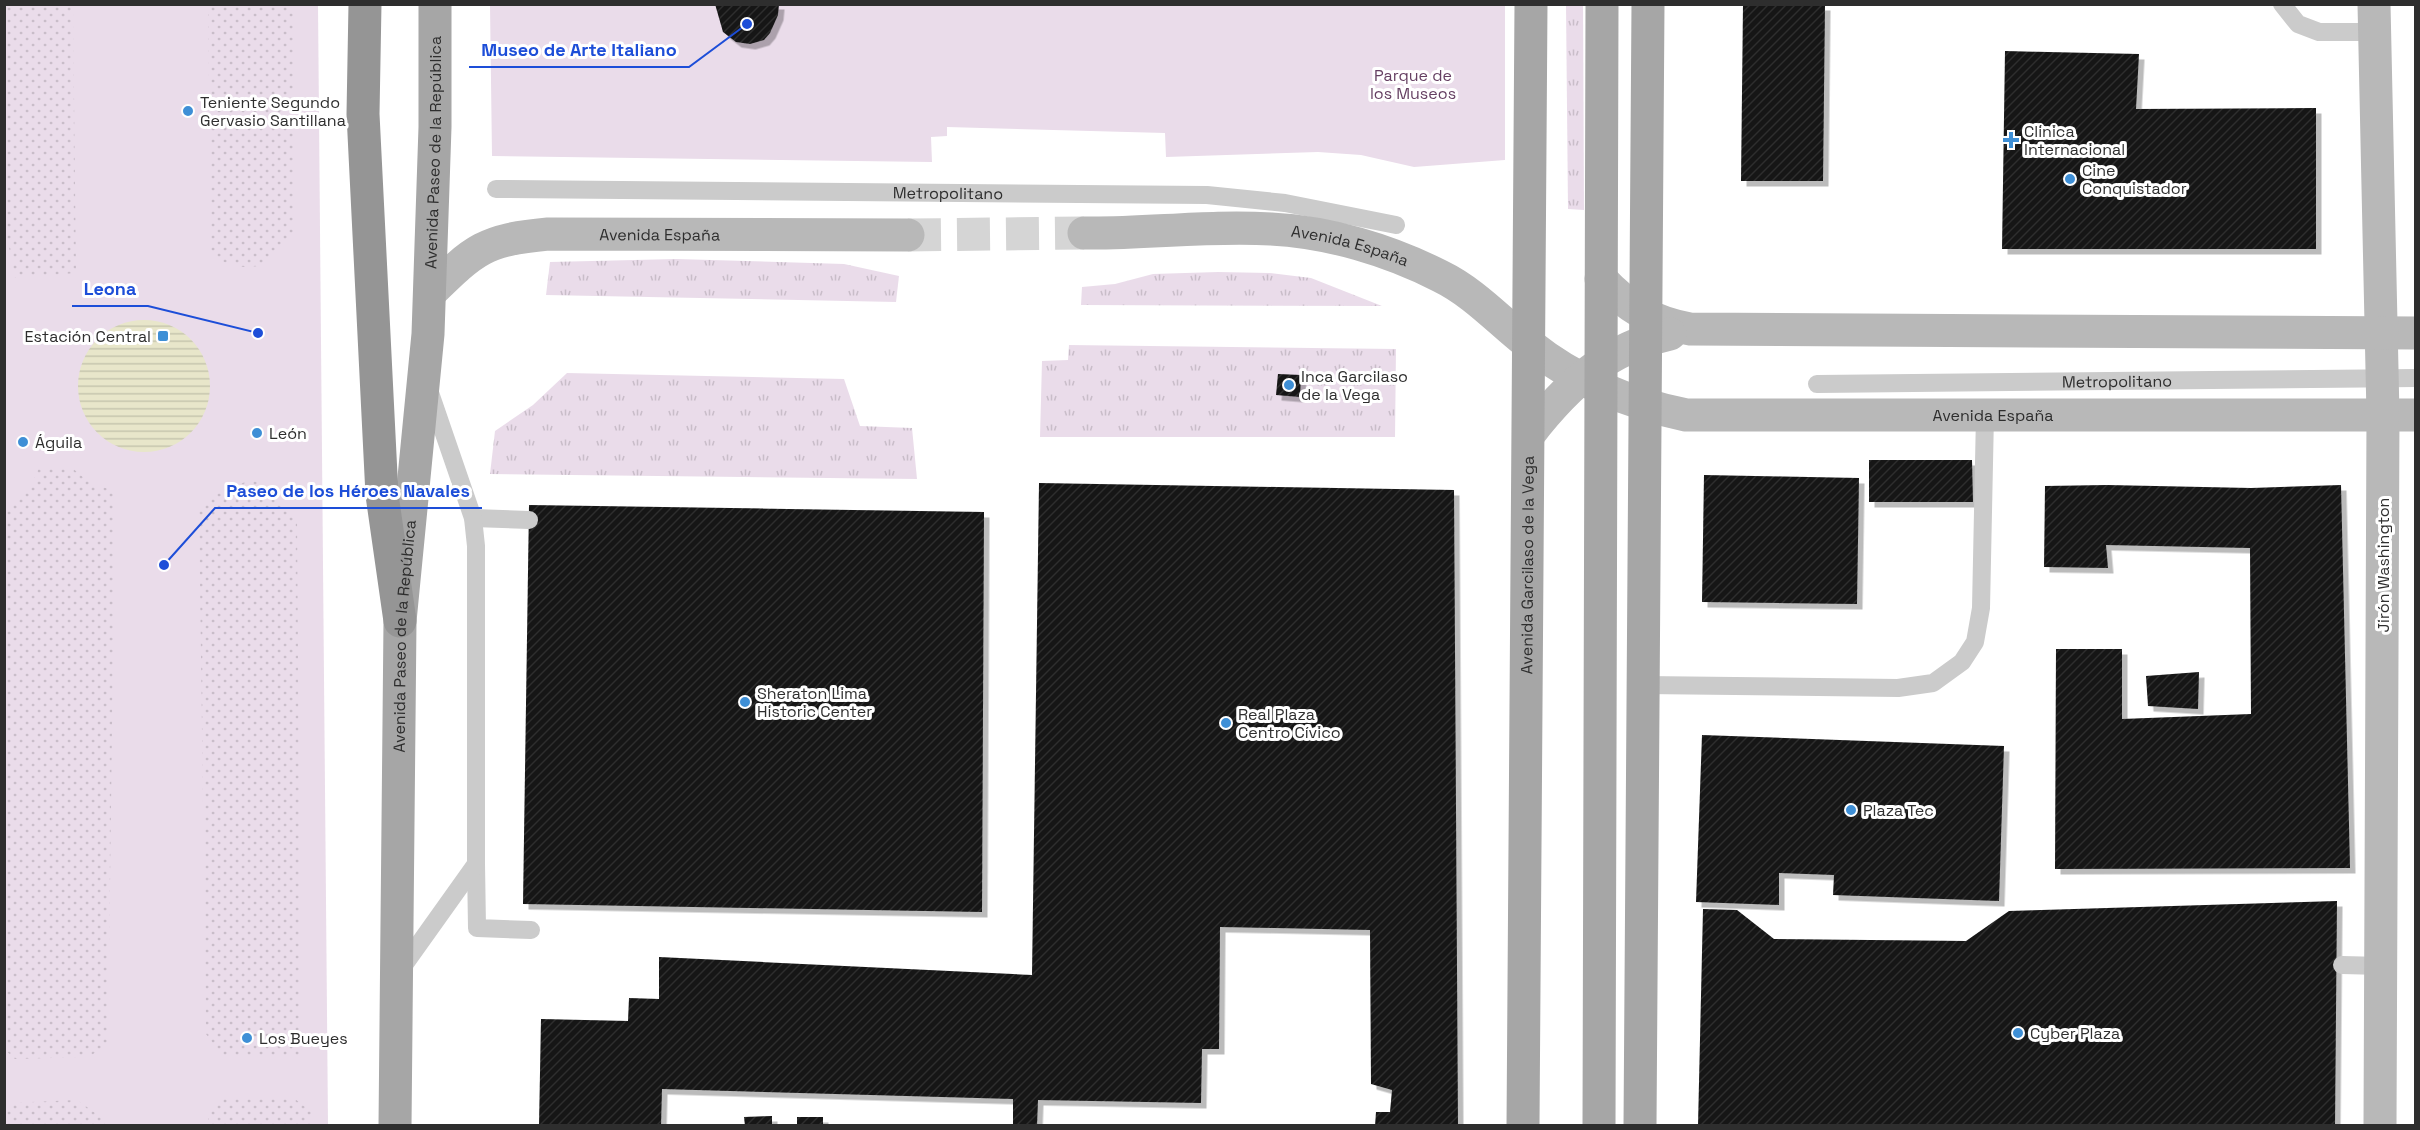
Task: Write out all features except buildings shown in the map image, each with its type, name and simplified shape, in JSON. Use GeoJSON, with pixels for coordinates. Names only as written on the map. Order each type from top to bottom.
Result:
{"type":"FeatureCollection","features":[{"type":"Feature","properties":{"kind":"highway"},"geometry":{"type":"LineString","coordinates":[[365,4],[363,114],[382,495],[400,621]]}},
{"type":"Feature","properties":{"kind":"main road","name":"Avenida Paseo de la República"},"geometry":{"type":"LineString","coordinates":[[395,1125],[400,621],[425,380],[430,292],[435,127],[435,4]]}},
{"type":"Feature","properties":{"kind":"main road","name":"Avenida Garcilaso de la Vega"},"geometry":{"type":"LineString","coordinates":[[1523,1125],[1530,433],[1531,4]]}},
{"type":"Feature","properties":{"kind":"main road"},"geometry":{"type":"LineString","coordinates":[[1599,1125],[1594,377],[1601,279],[1602,4]]}},
{"type":"Feature","properties":{"kind":"main road"},"geometry":{"type":"LineString","coordinates":[[1640,1125],[1648,4]]}},
{"type":"Feature","properties":{"kind":"main road"},"geometry":{"type":"LineString","coordinates":[[1600,244],[1647,207]]}},
{"type":"Feature","properties":{"kind":"street","name":"Jirón Washington"},"geometry":{"type":"LineString","coordinates":[[2374,18],[2383,405],[2380,1125]]}},
{"type":"Feature","properties":{"kind":"street","name":"Avenida España"},"geometry":{"type":"LineString","coordinates":[[1084,233],[1271,229],[1312,234],[1363,246],[1407,261],[1443,277],[1497,315],[1529,345],[1594,377],[1644,406],[1686,415],[1985,415],[2383,405],[2415,415]]}},
{"type":"Feature","properties":{"kind":"street","name":"Avenida España"},"geometry":{"type":"LineString","coordinates":[[430,292],[461,262],[487,244],[513,237],[548,234],[908,235]]}},
{"type":"Feature","properties":{"kind":"street"},"geometry":{"type":"LineString","coordinates":[[1601,279],[1622,299],[1645,328]]}},
{"type":"Feature","properties":{"kind":"street"},"geometry":{"type":"LineString","coordinates":[[1530,433],[1645,328],[2381,342],[2415,333]]}},
{"type":"Feature","properties":{"kind":"lane"},"geometry":{"type":"LineString","coordinates":[[2282,4],[2298,24],[2319,32],[2374,18]]}},
{"type":"Feature","properties":{"kind":"lane","name":"Metropolitano"},"geometry":{"type":"LineString","coordinates":[[496,189],[1207,195],[1285,203],[1396,225]]}},
{"type":"Feature","properties":{"kind":"lane","name":"Metropolitano"},"geometry":{"type":"LineString","coordinates":[[1817,384],[2415,378]]}},
{"type":"Feature","properties":{"kind":"lane"},"geometry":{"type":"LineString","coordinates":[[425,380],[473,518],[476,546],[477,928],[531,930]]}},
{"type":"Feature","properties":{"kind":"lane"},"geometry":{"type":"LineString","coordinates":[[1644,686],[1898,688],[1933,682],[1962,662],[1975,642],[1981,608],[1985,415]]}},
{"type":"Feature","properties":{"kind":"lane"},"geometry":{"type":"LineString","coordinates":[[473,518],[529,520]]}},
{"type":"Feature","properties":{"kind":"lane"},"geometry":{"type":"LineString","coordinates":[[398,974],[476,864]]}},
{"type":"Feature","properties":{"kind":"lane"},"geometry":{"type":"LineString","coordinates":[[2342,965],[2382,966]]}},
{"type":"Feature","properties":{"kind":"green space"},"geometry":{"type":"Polygon","coordinates":[[[4,5],[73,5],[76,273],[15,278],[9,247],[5,245],[4,5]]]}},
{"type":"Feature","properties":{"kind":"green space"},"geometry":{"type":"Polygon","coordinates":[[[5,5],[318,5],[328,1125],[5,1126],[5,5]]]}},
{"type":"Feature","properties":{"kind":"green space"},"geometry":{"type":"Polygon","coordinates":[[[208,5],[295,5],[295,233],[276,255],[259,266],[238,266],[211,257],[208,5]]]}},
{"type":"Feature","properties":{"kind":"green space","name":"Parque de los Museos"},"geometry":{"type":"Polygon","coordinates":[[[490,5],[1505,5],[1505,160],[1414,167],[1361,155],[1318,152],[1166,157],[1165,133],[947,127],[947,136],[931,137],[932,162],[492,156],[490,5]]]}},
{"type":"Feature","properties":{"kind":"green space"},"geometry":{"type":"Polygon","coordinates":[[[1566,5],[1583,5],[1584,210],[1568,209],[1566,5]]]}},
{"type":"Feature","properties":{"kind":"green space"},"geometry":{"type":"Polygon","coordinates":[[[676,259],[844,264],[899,276],[896,302],[546,295],[550,262],[676,259]]]}},
{"type":"Feature","properties":{"kind":"green space"},"geometry":{"type":"Polygon","coordinates":[[[1269,273],[1311,278],[1382,306],[1081,305],[1082,287],[1115,284],[1153,274],[1269,273]]]}},
{"type":"Feature","properties":{"kind":"green space"},"geometry":{"type":"Polygon","coordinates":[[[1069,345],[1396,349],[1395,437],[1040,437],[1042,361],[1068,360],[1069,345]]]}},
{"type":"Feature","properties":{"kind":"green space"},"geometry":{"type":"Polygon","coordinates":[[[567,373],[844,379],[860,426],[912,428],[917,479],[490,474],[495,431],[533,405],[567,373]]]}},
{"type":"Feature","properties":{"kind":"green space"},"geometry":{"type":"Polygon","coordinates":[[[39,467],[71,467],[90,483],[115,491],[108,1043],[89,1057],[15,1059],[4,1049],[4,506],[22,496],[39,467]]]}},
{"type":"Feature","properties":{"kind":"green space"},"geometry":{"type":"Polygon","coordinates":[[[248,481],[264,482],[280,506],[297,518],[301,1056],[223,1057],[206,1034],[199,505],[224,490],[248,481]]]}},
{"type":"Feature","properties":{"kind":"green space"},"geometry":{"type":"Polygon","coordinates":[[[225,1098],[295,1099],[313,1113],[313,1125],[208,1125],[208,1112],[225,1098]]]}},
{"type":"Feature","properties":{"kind":"green space"},"geometry":{"type":"Polygon","coordinates":[[[77,1100],[105,1120],[105,1125],[5,1125],[5,1105],[8,1103],[77,1100]]]}},
{"type":"Feature","properties":{"kind":"shaded area"},"geometry":{"type":"Polygon","coordinates":[[[144,320],[169,325],[191,339],[205,361],[210,386],[205,411],[191,433],[169,447],[144,452],[119,447],[97,433],[83,411],[78,386],[83,361],[97,339],[119,325],[144,320]]]}},
{"type":"Feature","properties":{"kind":"tunnel"},"geometry":{"type":"LineString","coordinates":[[908,235],[1084,233]]}},
{"type":"Feature","properties":{"kind":"place","name":"Museo de Arte Italiano"},"geometry":{"type":"Point","coordinates":[747,24]}},
{"type":"Feature","properties":{"kind":"place","name":"Teniente Segundo Gervasio Santillana"},"geometry":{"type":"Point","coordinates":[188,111]}},
{"type":"Feature","properties":{"kind":"place","name":"Clinica Internacional"},"geometry":{"type":"Point","coordinates":[2011,140]}},
{"type":"Feature","properties":{"kind":"place","name":"Cine Conquistador"},"geometry":{"type":"Point","coordinates":[2070,179]}},
{"type":"Feature","properties":{"kind":"place","name":"Leona"},"geometry":{"type":"Point","coordinates":[258,333]}},
{"type":"Feature","properties":{"kind":"place","name":"Estación Central"},"geometry":{"type":"Point","coordinates":[163,336]}},
{"type":"Feature","properties":{"kind":"place","name":"Inca Garcilaso de la Vega"},"geometry":{"type":"Point","coordinates":[1289,385]}},
{"type":"Feature","properties":{"kind":"place","name":"León"},"geometry":{"type":"Point","coordinates":[257,433]}},
{"type":"Feature","properties":{"kind":"place","name":"Águila"},"geometry":{"type":"Point","coordinates":[23,442]}},
{"type":"Feature","properties":{"kind":"place","name":"Paseo de los Héroes Navales"},"geometry":{"type":"Point","coordinates":[164,565]}},
{"type":"Feature","properties":{"kind":"place","name":"Sheraton Lima Historic Center"},"geometry":{"type":"Point","coordinates":[745,702]}},
{"type":"Feature","properties":{"kind":"place","name":"Real Plaza Centro Cívico"},"geometry":{"type":"Point","coordinates":[1226,723]}},
{"type":"Feature","properties":{"kind":"place","name":"Plaza Tec"},"geometry":{"type":"Point","coordinates":[1851,810]}},
{"type":"Feature","properties":{"kind":"place","name":"Cyber Plaza"},"geometry":{"type":"Point","coordinates":[2018,1033]}},
{"type":"Feature","properties":{"kind":"place","name":"Los Bueyes"},"geometry":{"type":"Point","coordinates":[247,1038]}}]}
